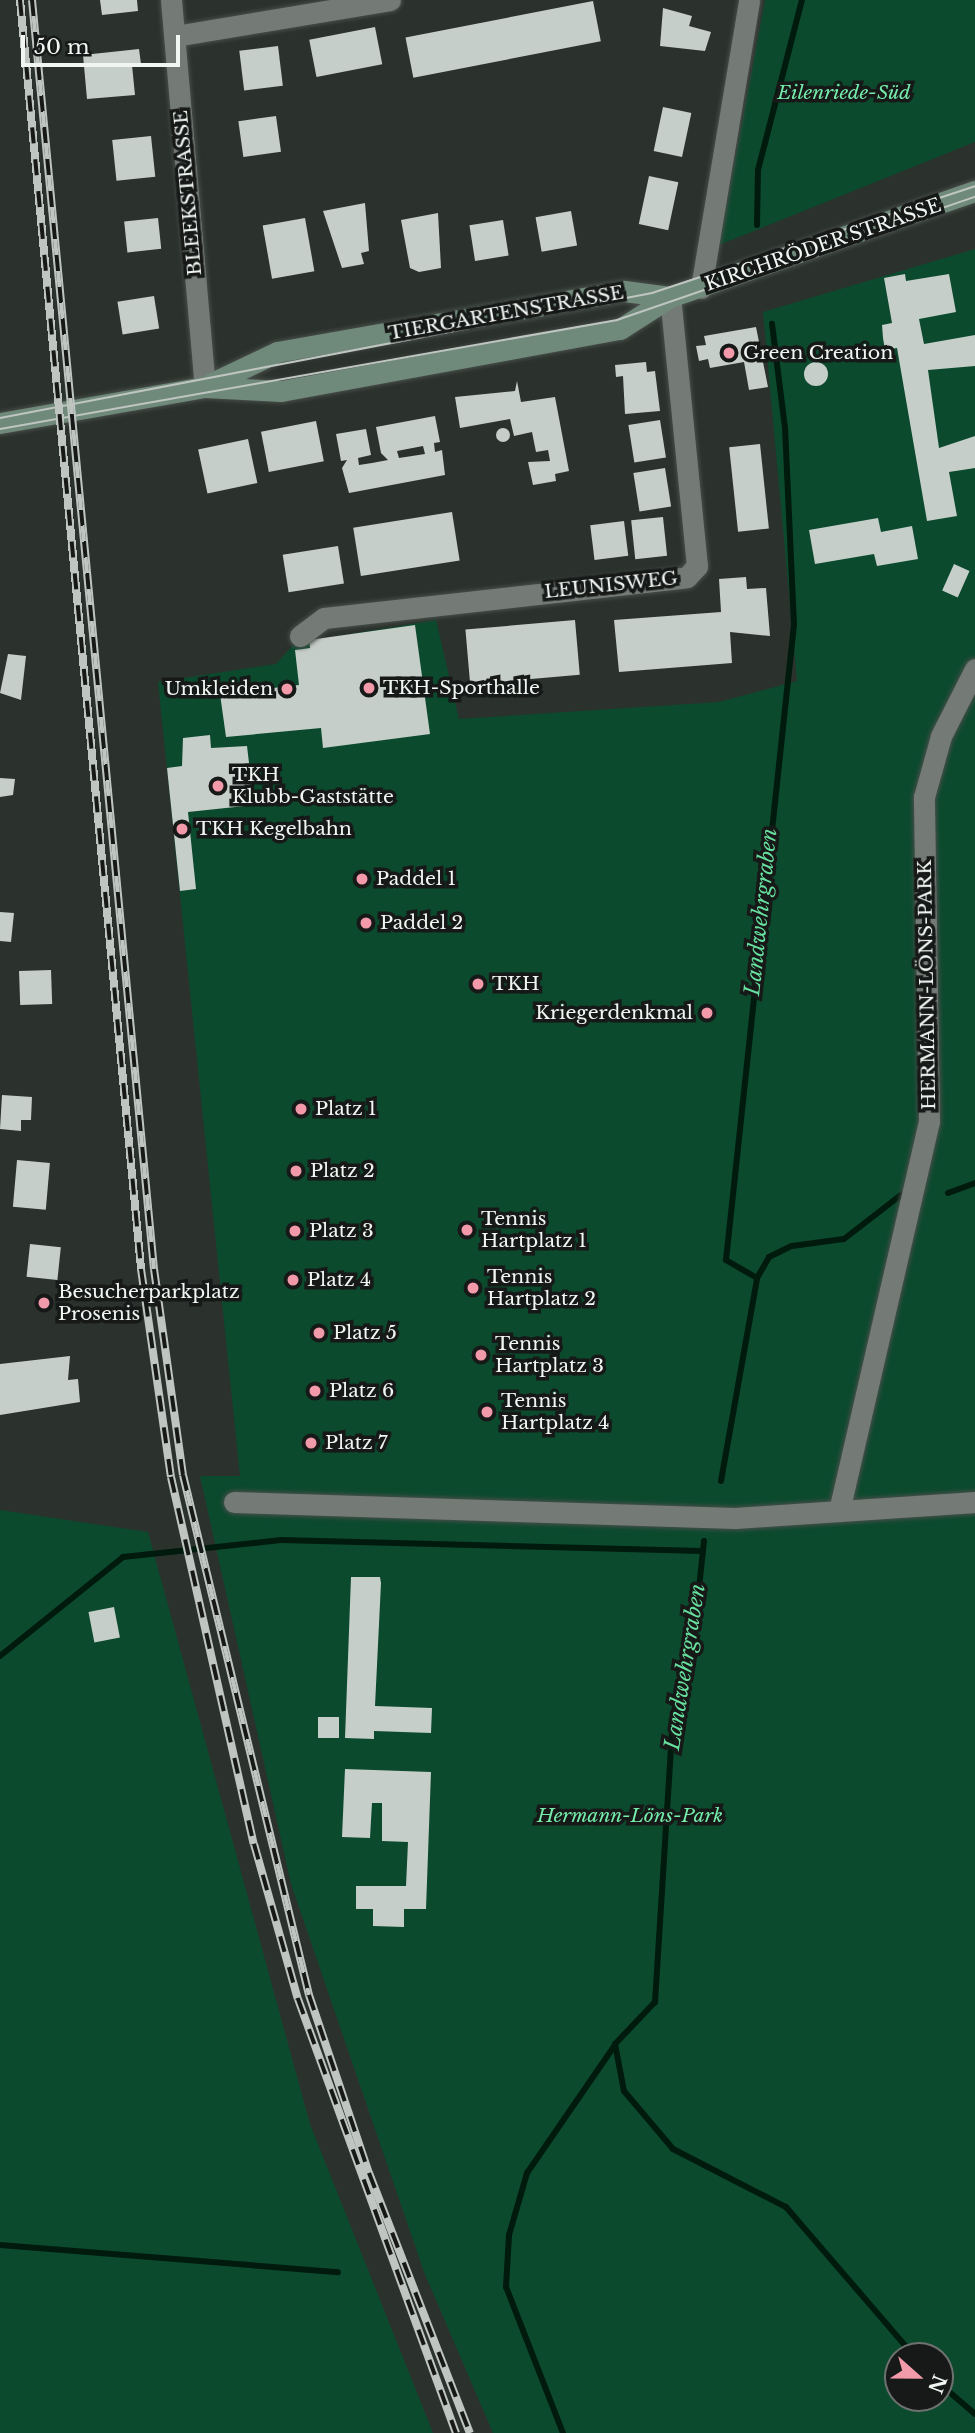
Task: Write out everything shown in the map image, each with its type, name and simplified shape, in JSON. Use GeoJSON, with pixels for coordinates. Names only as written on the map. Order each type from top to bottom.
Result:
{"type":"FeatureCollection","features":[{"type":"Feature","properties":{"kind":"main road","name":"KIRCHRÖDER STRASSE"},"geometry":{"type":"LineString","coordinates":[[670,297],[975,191]]}},
{"type":"Feature","properties":{"kind":"main road","name":"TIERGARTENSTRASSE"},"geometry":{"type":"LineString","coordinates":[[205,387],[276,352],[624,291],[670,297]]}},
{"type":"Feature","properties":{"kind":"main road","name":"TIERGARTENSTRASSE"},"geometry":{"type":"LineString","coordinates":[[0,423],[205,387],[281,391],[620,329],[670,297]]}},
{"type":"Feature","properties":{"kind":"street","name":"BLEEKSTRASSE"},"geometry":{"type":"LineString","coordinates":[[171,0],[205,387]]}},
{"type":"Feature","properties":{"kind":"street"},"geometry":{"type":"LineString","coordinates":[[175,36],[390,0]]}},
{"type":"Feature","properties":{"kind":"street"},"geometry":{"type":"LineString","coordinates":[[701,288],[701,256],[749,0]]}},
{"type":"Feature","properties":{"kind":"street","name":"LEUNISWEG"},"geometry":{"type":"LineString","coordinates":[[300,636],[324,618],[687,577],[697,566],[670,297]]}},
{"type":"Feature","properties":{"kind":"street","name":"HERMANN-LÖNS-PARK"},"geometry":{"type":"LineString","coordinates":[[839,1511],[929,1122],[924,797],[941,736],[975,669]]}},
{"type":"Feature","properties":{"kind":"street"},"geometry":{"type":"LineString","coordinates":[[234,1502],[721,1518],[975,1503]]}},
{"type":"Feature","properties":{"kind":"green space","name":"Eilenriede-Süd"},"geometry":{"type":"Polygon","coordinates":[[[765,0],[975,0],[975,142],[719,245],[765,0]]]}},
{"type":"Feature","properties":{"kind":"green space","name":"Hermann-Löns-Park"},"geometry":{"type":"Polygon","coordinates":[[[975,249],[975,2433],[493,2433],[424,2272],[291,1884],[200,1476],[240,1476],[158,682],[276,664],[295,643],[436,620],[459,719],[719,702],[797,681],[763,312],[975,249]]]}},
{"type":"Feature","properties":{"kind":"green space"},"geometry":{"type":"Polygon","coordinates":[[[0,1510],[148,1532],[310,2124],[433,2433],[0,2433],[0,1510]]]}},
{"type":"Feature","properties":{"kind":"building"},"geometry":{"type":"Polygon","coordinates":[[[100,0],[137,0],[138,11],[102,15],[100,0]]]}},
{"type":"Feature","properties":{"kind":"building"},"geometry":{"type":"Polygon","coordinates":[[[593,1],[601,41],[413,78],[406,37],[593,1]]]}},
{"type":"Feature","properties":{"kind":"building"},"geometry":{"type":"Polygon","coordinates":[[[663,8],[692,16],[689,26],[711,32],[705,51],[660,46],[663,8]]]}},
{"type":"Feature","properties":{"kind":"building"},"geometry":{"type":"Polygon","coordinates":[[[375,27],[382,64],[316,77],[309,40],[375,27]]]}},
{"type":"Feature","properties":{"kind":"building"},"geometry":{"type":"Polygon","coordinates":[[[278,46],[283,86],[244,90],[239,51],[278,46]]]}},
{"type":"Feature","properties":{"kind":"building"},"geometry":{"type":"Polygon","coordinates":[[[139,49],[141,64],[132,65],[135,95],[87,99],[83,55],[139,49]]]}},
{"type":"Feature","properties":{"kind":"building"},"geometry":{"type":"Polygon","coordinates":[[[663,107],[691,113],[682,157],[654,151],[663,107]]]}},
{"type":"Feature","properties":{"kind":"building"},"geometry":{"type":"Polygon","coordinates":[[[276,116],[281,152],[243,157],[238,121],[276,116]]]}},
{"type":"Feature","properties":{"kind":"building"},"geometry":{"type":"Polygon","coordinates":[[[151,136],[155,177],[116,181],[112,140],[151,136]]]}},
{"type":"Feature","properties":{"kind":"building"},"geometry":{"type":"Polygon","coordinates":[[[649,176],[678,182],[668,230],[639,224],[649,176]]]}},
{"type":"Feature","properties":{"kind":"building"},"geometry":{"type":"Polygon","coordinates":[[[365,203],[369,251],[361,253],[364,264],[342,268],[323,211],[365,203]]]}},
{"type":"Feature","properties":{"kind":"building"},"geometry":{"type":"Polygon","coordinates":[[[571,211],[577,245],[542,252],[536,217],[571,211]]]}},
{"type":"Feature","properties":{"kind":"building"},"geometry":{"type":"Polygon","coordinates":[[[438,213],[441,268],[419,272],[410,268],[401,220],[438,213]]]}},
{"type":"Feature","properties":{"kind":"building"},"geometry":{"type":"Polygon","coordinates":[[[158,218],[161,249],[127,252],[124,222],[158,218]]]}},
{"type":"Feature","properties":{"kind":"building"},"geometry":{"type":"Polygon","coordinates":[[[305,218],[314,271],[272,279],[263,225],[305,218]]]}},
{"type":"Feature","properties":{"kind":"building"},"geometry":{"type":"Polygon","coordinates":[[[503,220],[509,256],[475,261],[469,225],[503,220]]]}},
{"type":"Feature","properties":{"kind":"building"},"geometry":{"type":"Polygon","coordinates":[[[905,274],[906,281],[949,274],[956,312],[919,319],[924,344],[975,335],[975,366],[928,370],[939,448],[975,436],[975,468],[949,472],[957,516],[927,521],[897,348],[885,350],[883,338],[882,325],[892,323],[884,278],[905,274]]]}},
{"type":"Feature","properties":{"kind":"building"},"geometry":{"type":"Polygon","coordinates":[[[154,296],[159,329],[123,334],[117,302],[154,296]]]}},
{"type":"Feature","properties":{"kind":"building"},"geometry":{"type":"Polygon","coordinates":[[[756,327],[768,387],[749,390],[744,362],[710,368],[708,359],[699,361],[696,346],[706,345],[704,336],[756,327]]]}},
{"type":"Feature","properties":{"kind":"building"},"geometry":{"type":"Polygon","coordinates":[[[646,362],[647,372],[655,371],[660,411],[625,414],[623,376],[616,377],[615,365],[646,362]]]}},
{"type":"Feature","properties":{"kind":"building"},"geometry":{"type":"Polygon","coordinates":[[[816,362],[824,366],[828,374],[824,382],[816,386],[808,382],[804,374],[808,366],[816,362]]]}},
{"type":"Feature","properties":{"kind":"building"},"geometry":{"type":"Polygon","coordinates":[[[517,381],[521,402],[555,397],[569,471],[555,474],[556,481],[533,485],[528,462],[550,461],[548,450],[536,452],[532,432],[514,436],[510,419],[460,428],[455,397],[515,391],[517,381]]]}},
{"type":"Feature","properties":{"kind":"building"},"geometry":{"type":"Polygon","coordinates":[[[435,416],[440,442],[434,443],[435,452],[442,450],[445,475],[349,493],[342,468],[347,460],[341,461],[336,434],[366,429],[371,455],[358,458],[359,465],[388,460],[381,453],[376,427],[435,416]],[[423,446],[397,451],[399,458],[425,454],[423,446]]]}},
{"type":"Feature","properties":{"kind":"building"},"geometry":{"type":"Polygon","coordinates":[[[660,420],[666,458],[634,463],[628,425],[660,420]]]}},
{"type":"Feature","properties":{"kind":"building"},"geometry":{"type":"Polygon","coordinates":[[[316,421],[324,461],[269,472],[261,432],[316,421]]]}},
{"type":"Feature","properties":{"kind":"building"},"geometry":{"type":"Polygon","coordinates":[[[503,428],[508,430],[508,440],[503,442],[498,440],[496,435],[498,430],[503,428]]]}},
{"type":"Feature","properties":{"kind":"building"},"geometry":{"type":"Polygon","coordinates":[[[248,439],[257,483],[207,494],[198,450],[248,439]]]}},
{"type":"Feature","properties":{"kind":"building"},"geometry":{"type":"Polygon","coordinates":[[[760,444],[769,529],[738,532],[729,447],[760,444]]]}},
{"type":"Feature","properties":{"kind":"building"},"geometry":{"type":"Polygon","coordinates":[[[665,468],[671,507],[639,512],[633,473],[665,468]]]}},
{"type":"Feature","properties":{"kind":"building"},"geometry":{"type":"Polygon","coordinates":[[[452,512],[460,560],[361,576],[353,528],[452,512]]]}},
{"type":"Feature","properties":{"kind":"building"},"geometry":{"type":"Polygon","coordinates":[[[663,517],[667,556],[635,559],[631,520],[663,517]]]}},
{"type":"Feature","properties":{"kind":"building"},"geometry":{"type":"Polygon","coordinates":[[[878,518],[881,532],[912,526],[918,559],[877,566],[874,554],[815,564],[809,530],[878,518]]]}},
{"type":"Feature","properties":{"kind":"building"},"geometry":{"type":"Polygon","coordinates":[[[624,521],[628,556],[595,560],[590,525],[624,521]]]}},
{"type":"Feature","properties":{"kind":"building"},"geometry":{"type":"Polygon","coordinates":[[[338,546],[344,584],[289,592],[283,555],[338,546]]]}},
{"type":"Feature","properties":{"kind":"building"},"geometry":{"type":"Polygon","coordinates":[[[954,564],[970,571],[958,597],[942,590],[954,564]]]}},
{"type":"Feature","properties":{"kind":"building"},"geometry":{"type":"Polygon","coordinates":[[[746,577],[747,589],[766,588],[770,636],[730,632],[732,663],[619,672],[614,620],[721,612],[719,579],[746,577]]]}},
{"type":"Feature","properties":{"kind":"building"},"geometry":{"type":"Polygon","coordinates":[[[575,620],[580,675],[470,684],[465,630],[575,620]]]}},
{"type":"Feature","properties":{"kind":"building","name":"TKH-Sporthalle"},"geometry":{"type":"Polygon","coordinates":[[[415,625],[430,734],[323,748],[321,728],[226,737],[220,694],[299,685],[295,650],[310,648],[309,640],[415,625]]]}},
{"type":"Feature","properties":{"kind":"building"},"geometry":{"type":"Polygon","coordinates":[[[8,654],[26,656],[21,700],[0,693],[8,654]]]}},
{"type":"Feature","properties":{"kind":"building","name":"TKH Klubb-Gaststätte"},"geometry":{"type":"Polygon","coordinates":[[[210,735],[211,748],[247,746],[254,805],[188,812],[196,889],[180,891],[167,768],[182,766],[183,738],[210,735]]]}},
{"type":"Feature","properties":{"kind":"building"},"geometry":{"type":"Polygon","coordinates":[[[0,778],[15,779],[13,795],[0,797],[0,778]]]}},
{"type":"Feature","properties":{"kind":"building"},"geometry":{"type":"Polygon","coordinates":[[[0,912],[14,913],[11,942],[0,941],[0,912]]]}},
{"type":"Feature","properties":{"kind":"building"},"geometry":{"type":"Polygon","coordinates":[[[51,970],[52,1004],[20,1005],[19,971],[51,970]]]}},
{"type":"Feature","properties":{"kind":"building"},"geometry":{"type":"Polygon","coordinates":[[[2,1095],[32,1097],[31,1120],[21,1120],[21,1131],[0,1129],[2,1095]]]}},
{"type":"Feature","properties":{"kind":"building"},"geometry":{"type":"Polygon","coordinates":[[[17,1160],[50,1163],[46,1210],[13,1207],[17,1160]]]}},
{"type":"Feature","properties":{"kind":"building"},"geometry":{"type":"Polygon","coordinates":[[[30,1244],[61,1247],[57,1280],[27,1277],[30,1244]]]}},
{"type":"Feature","properties":{"kind":"building"},"geometry":{"type":"Polygon","coordinates":[[[70,1356],[68,1380],[78,1379],[80,1402],[0,1415],[0,1364],[70,1356]]]}},
{"type":"Feature","properties":{"kind":"building"},"geometry":{"type":"Polygon","coordinates":[[[351,1577],[380,1577],[375,1706],[432,1708],[431,1733],[374,1731],[374,1739],[345,1738],[351,1577]]]}},
{"type":"Feature","properties":{"kind":"building"},"geometry":{"type":"Polygon","coordinates":[[[114,1607],[120,1637],[94,1642],[88,1612],[114,1607]]]}},
{"type":"Feature","properties":{"kind":"building"},"geometry":{"type":"Polygon","coordinates":[[[318,1717],[339,1717],[339,1738],[318,1738],[318,1717]]]}},
{"type":"Feature","properties":{"kind":"building"},"geometry":{"type":"Polygon","coordinates":[[[345,1769],[431,1772],[426,1909],[404,1909],[404,1927],[373,1926],[373,1909],[356,1909],[356,1886],[406,1886],[408,1842],[382,1841],[382,1803],[372,1803],[370,1838],[342,1837],[345,1769]]]}},
{"type":"Feature","properties":{"kind":"waterway","name":"Landwehrgraben"},"geometry":{"type":"LineString","coordinates":[[757,225],[758,170],[802,0]]}},
{"type":"Feature","properties":{"kind":"waterway","name":"Landwehrgraben"},"geometry":{"type":"LineString","coordinates":[[721,1481],[757,1278],[726,1260],[794,625],[785,428],[772,324]]}},
{"type":"Feature","properties":{"kind":"waterway"},"geometry":{"type":"LineString","coordinates":[[948,1193],[975,1183]]}},
{"type":"Feature","properties":{"kind":"waterway"},"geometry":{"type":"LineString","coordinates":[[757,1278],[769,1257],[792,1246],[844,1239],[902,1194]]}},
{"type":"Feature","properties":{"kind":"waterway"},"geometry":{"type":"LineString","coordinates":[[0,1656],[123,1557],[281,1540],[703,1551]]}},
{"type":"Feature","properties":{"kind":"waterway","name":"Landwehrgraben"},"geometry":{"type":"LineString","coordinates":[[704,1541],[695,1625],[673,1716],[655,2002],[615,2044],[624,2091],[673,2149],[786,2207],[902,2342]]}},
{"type":"Feature","properties":{"kind":"waterway"},"geometry":{"type":"LineString","coordinates":[[563,2433],[506,2287],[509,2235],[527,2173],[615,2045]]}},
{"type":"Feature","properties":{"kind":"waterway"},"geometry":{"type":"LineString","coordinates":[[0,2245],[338,2272]]}},
{"type":"Feature","properties":{"kind":"waterway","name":"Landwehrgraben"},"geometry":{"type":"LineString","coordinates":[[954,2396],[975,2414]]}},
{"type":"Feature","properties":{"kind":"tram line"},"geometry":{"type":"LineString","coordinates":[[0,418],[652,293],[975,186]]}},
{"type":"Feature","properties":{"kind":"tram line"},"geometry":{"type":"LineString","coordinates":[[0,429],[617,320],[975,197]]}},
{"type":"Feature","properties":{"kind":"railway"},"geometry":{"type":"LineString","coordinates":[[20,0],[141,1269],[171,1477],[254,1844],[298,1999],[456,2433]]}},
{"type":"Feature","properties":{"kind":"railway"},"geometry":{"type":"LineString","coordinates":[[32,0],[154,1269],[183,1475],[309,1995],[369,2173],[470,2433]]}},
{"type":"Feature","properties":{"kind":"place","name":"Green Creation"},"geometry":{"type":"Point","coordinates":[729,353]}},
{"type":"Feature","properties":{"kind":"place","name":"TKH-Sporthalle"},"geometry":{"type":"Point","coordinates":[369,688]}},
{"type":"Feature","properties":{"kind":"place","name":"Umkleiden"},"geometry":{"type":"Point","coordinates":[287,689]}},
{"type":"Feature","properties":{"kind":"place","name":"TKH Klubb-Gaststätte"},"geometry":{"type":"Point","coordinates":[218,786]}},
{"type":"Feature","properties":{"kind":"place","name":"TKH Kegelbahn"},"geometry":{"type":"Point","coordinates":[182,829]}},
{"type":"Feature","properties":{"kind":"place","name":"Paddel 1"},"geometry":{"type":"Point","coordinates":[362,879]}},
{"type":"Feature","properties":{"kind":"place","name":"Paddel 2"},"geometry":{"type":"Point","coordinates":[366,923]}},
{"type":"Feature","properties":{"kind":"place","name":"TKH"},"geometry":{"type":"Point","coordinates":[478,984]}},
{"type":"Feature","properties":{"kind":"place","name":"Kriegerdenkmal"},"geometry":{"type":"Point","coordinates":[707,1013]}},
{"type":"Feature","properties":{"kind":"place","name":"Platz 1"},"geometry":{"type":"Point","coordinates":[301,1109]}},
{"type":"Feature","properties":{"kind":"place","name":"Platz 2"},"geometry":{"type":"Point","coordinates":[296,1171]}},
{"type":"Feature","properties":{"kind":"place","name":"Tennis Hartplatz 1"},"geometry":{"type":"Point","coordinates":[467,1230]}},
{"type":"Feature","properties":{"kind":"place","name":"Platz 3"},"geometry":{"type":"Point","coordinates":[295,1231]}},
{"type":"Feature","properties":{"kind":"place","name":"Platz 4"},"geometry":{"type":"Point","coordinates":[293,1280]}},
{"type":"Feature","properties":{"kind":"place","name":"Tennis Hartplatz 2"},"geometry":{"type":"Point","coordinates":[473,1288]}},
{"type":"Feature","properties":{"kind":"place","name":"Besucherparkplatz Prosenis"},"geometry":{"type":"Point","coordinates":[44,1303]}},
{"type":"Feature","properties":{"kind":"place","name":"Platz 5"},"geometry":{"type":"Point","coordinates":[319,1333]}},
{"type":"Feature","properties":{"kind":"place","name":"Tennis Hartplatz 3"},"geometry":{"type":"Point","coordinates":[481,1355]}},
{"type":"Feature","properties":{"kind":"place","name":"Platz 6"},"geometry":{"type":"Point","coordinates":[315,1391]}},
{"type":"Feature","properties":{"kind":"place","name":"Tennis Hartplatz 4"},"geometry":{"type":"Point","coordinates":[487,1412]}},
{"type":"Feature","properties":{"kind":"place","name":"Platz 7"},"geometry":{"type":"Point","coordinates":[311,1443]}}]}
